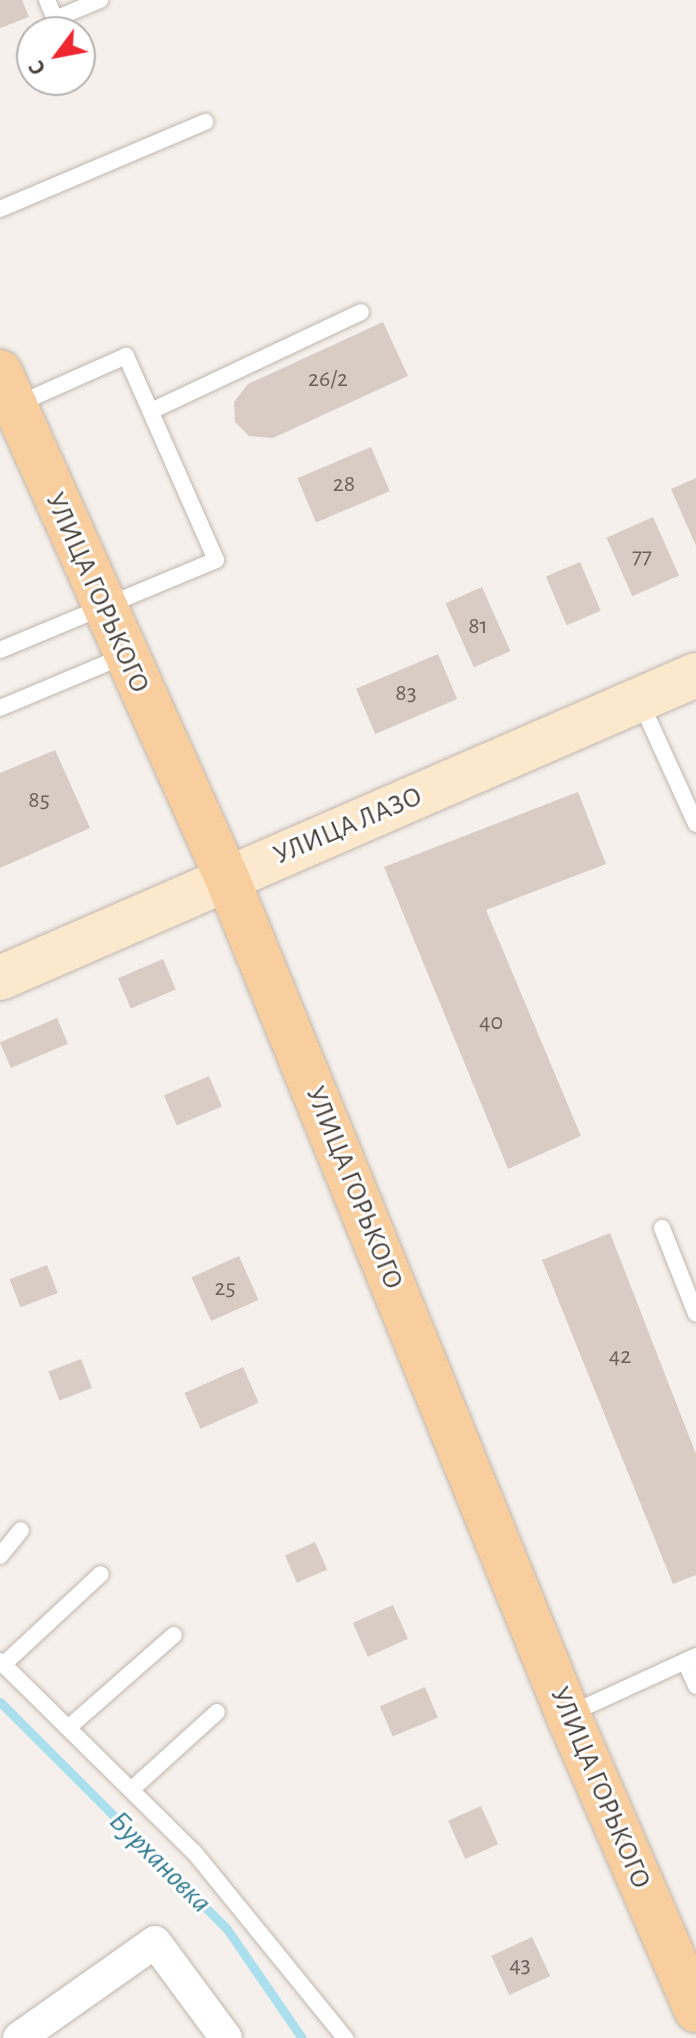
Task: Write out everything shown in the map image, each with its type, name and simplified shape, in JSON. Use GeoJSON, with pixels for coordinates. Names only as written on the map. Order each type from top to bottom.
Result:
{"type":"FeatureCollection","features":[{"type":"Feature","properties":{"kind":"main road","name":"УЛИЦА ГОРЬКОГО"},"geometry":{"type":"LineString","coordinates":[[5,396],[227,878],[568,1715],[693,1994]]}},
{"type":"Feature","properties":{"kind":"main road","name":"УЛИЦА ЛАЗО"},"geometry":{"type":"LineString","coordinates":[[0,978],[696,675]]}},
{"type":"Feature","properties":{"kind":"street"},"geometry":{"type":"LineString","coordinates":[[19,2038],[155,1942],[226,2038]]}},
{"type":"Feature","properties":{"kind":"lane"},"geometry":{"type":"LineString","coordinates":[[47,0],[55,19],[100,0]]}},
{"type":"Feature","properties":{"kind":"lane"},"geometry":{"type":"LineString","coordinates":[[0,209],[205,122]]}},
{"type":"Feature","properties":{"kind":"lane"},"geometry":{"type":"LineString","coordinates":[[151,411],[361,312]]}},
{"type":"Feature","properties":{"kind":"lane"},"geometry":{"type":"LineString","coordinates":[[0,650],[216,560],[126,356],[5,396]]}},
{"type":"Feature","properties":{"kind":"lane"},"geometry":{"type":"LineString","coordinates":[[0,708],[124,656]]}},
{"type":"Feature","properties":{"kind":"lane"},"geometry":{"type":"LineString","coordinates":[[639,699],[696,824]]}},
{"type":"Feature","properties":{"kind":"lane"},"geometry":{"type":"LineString","coordinates":[[662,1228],[696,1314]]}},
{"type":"Feature","properties":{"kind":"lane"},"geometry":{"type":"LineString","coordinates":[[0,1556],[21,1530]]}},
{"type":"Feature","properties":{"kind":"lane"},"geometry":{"type":"LineString","coordinates":[[101,1574],[2,1662],[194,1852],[345,2038]]}},
{"type":"Feature","properties":{"kind":"lane"},"geometry":{"type":"LineString","coordinates":[[68,1728],[174,1635]]}},
{"type":"Feature","properties":{"kind":"lane"},"geometry":{"type":"LineString","coordinates":[[568,1715],[691,1658],[696,1686]]}},
{"type":"Feature","properties":{"kind":"lane"},"geometry":{"type":"LineString","coordinates":[[131,1790],[217,1712]]}},
{"type":"Feature","properties":{"kind":"building"},"geometry":{"type":"Polygon","coordinates":[[[0,0],[22,0],[29,16],[16,16],[16,22],[0,28],[0,0]]]}},
{"type":"Feature","properties":{"kind":"building"},"geometry":{"type":"Polygon","coordinates":[[[383,322],[408,376],[273,438],[249,436],[235,422],[234,402],[248,384],[383,322]]]}},
{"type":"Feature","properties":{"kind":"building"},"geometry":{"type":"Polygon","coordinates":[[[371,447],[390,491],[316,522],[297,478],[371,447]]]}},
{"type":"Feature","properties":{"kind":"building"},"geometry":{"type":"Polygon","coordinates":[[[696,478],[696,546],[671,489],[696,478]]]}},
{"type":"Feature","properties":{"kind":"building"},"geometry":{"type":"Polygon","coordinates":[[[653,517],[679,575],[632,596],[606,538],[653,517]]]}},
{"type":"Feature","properties":{"kind":"building"},"geometry":{"type":"Polygon","coordinates":[[[580,562],[601,611],[567,625],[546,576],[580,562]]]}},
{"type":"Feature","properties":{"kind":"building"},"geometry":{"type":"Polygon","coordinates":[[[482,587],[510,651],[474,667],[445,603],[482,587]]]}},
{"type":"Feature","properties":{"kind":"building"},"geometry":{"type":"Polygon","coordinates":[[[438,654],[457,699],[375,734],[356,689],[438,654]]]}},
{"type":"Feature","properties":{"kind":"building"},"geometry":{"type":"Polygon","coordinates":[[[55,750],[90,828],[0,868],[0,773],[55,750]]]}},
{"type":"Feature","properties":{"kind":"building"},"geometry":{"type":"Polygon","coordinates":[[[578,792],[606,864],[486,910],[581,1136],[508,1169],[384,867],[578,792]]]}},
{"type":"Feature","properties":{"kind":"building"},"geometry":{"type":"Polygon","coordinates":[[[163,959],[176,989],[131,1009],[118,978],[163,959]]]}},
{"type":"Feature","properties":{"kind":"building"},"geometry":{"type":"Polygon","coordinates":[[[57,1018],[68,1044],[11,1068],[0,1042],[57,1018]]]}},
{"type":"Feature","properties":{"kind":"building"},"geometry":{"type":"Polygon","coordinates":[[[209,1076],[222,1106],[177,1126],[164,1095],[209,1076]]]}},
{"type":"Feature","properties":{"kind":"building"},"geometry":{"type":"Polygon","coordinates":[[[610,1233],[696,1454],[696,1575],[673,1584],[542,1260],[610,1233]]]}},
{"type":"Feature","properties":{"kind":"building"},"geometry":{"type":"Polygon","coordinates":[[[239,1256],[259,1300],[211,1321],[191,1277],[239,1256]]]}},
{"type":"Feature","properties":{"kind":"building"},"geometry":{"type":"Polygon","coordinates":[[[47,1265],[58,1293],[20,1307],[10,1279],[47,1265]]]}},
{"type":"Feature","properties":{"kind":"building"},"geometry":{"type":"Polygon","coordinates":[[[81,1359],[92,1388],[59,1400],[48,1372],[81,1359]]]}},
{"type":"Feature","properties":{"kind":"building"},"geometry":{"type":"Polygon","coordinates":[[[243,1367],[259,1403],[200,1429],[185,1393],[243,1367]]]}},
{"type":"Feature","properties":{"kind":"building"},"geometry":{"type":"Polygon","coordinates":[[[315,1542],[327,1569],[297,1583],[285,1555],[315,1542]]]}},
{"type":"Feature","properties":{"kind":"building"},"geometry":{"type":"Polygon","coordinates":[[[393,1605],[408,1639],[368,1657],[353,1623],[393,1605]]]}},
{"type":"Feature","properties":{"kind":"building"},"geometry":{"type":"Polygon","coordinates":[[[425,1687],[438,1717],[393,1737],[380,1706],[425,1687]]]}},
{"type":"Feature","properties":{"kind":"building"},"geometry":{"type":"Polygon","coordinates":[[[481,1806],[498,1844],[465,1859],[448,1821],[481,1806]]]}},
{"type":"Feature","properties":{"kind":"building"},"geometry":{"type":"Polygon","coordinates":[[[532,1937],[550,1976],[509,1995],[491,1956],[532,1937]]]}},
{"type":"Feature","properties":{"kind":"waterway","name":"Бурхановка"},"geometry":{"type":"LineString","coordinates":[[0,1702],[227,1929],[302,2038]]}}]}
